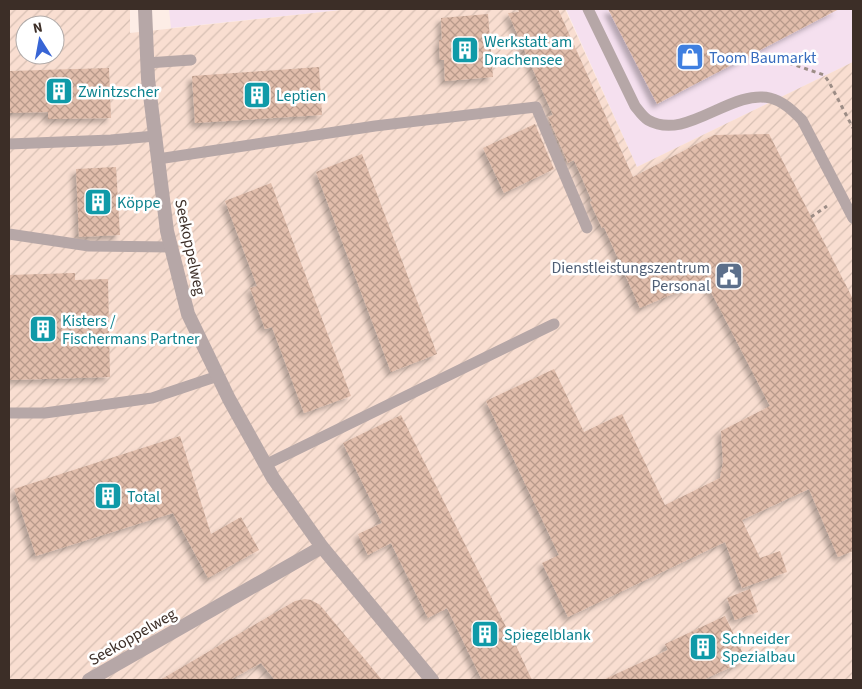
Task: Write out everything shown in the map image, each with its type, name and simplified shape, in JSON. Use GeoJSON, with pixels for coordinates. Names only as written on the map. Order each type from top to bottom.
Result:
{"type":"FeatureCollection","features":[{"type":"Feature","properties":{"kind":"street","name":"Seekoppelweg"},"geometry":{"type":"LineString","coordinates":[[145,9],[147,63],[167,231],[188,314],[265,465],[322,547],[432,680]]}},
{"type":"Feature","properties":{"kind":"street","name":"Seekoppelweg"},"geometry":{"type":"LineString","coordinates":[[89,680],[322,547]]}},
{"type":"Feature","properties":{"kind":"lane"},"geometry":{"type":"LineString","coordinates":[[588,9],[635,106],[647,119],[659,124],[683,123],[730,104],[751,99],[771,98],[790,108],[802,120],[853,218]]}},
{"type":"Feature","properties":{"kind":"lane"},"geometry":{"type":"LineString","coordinates":[[147,63],[190,60]]}},
{"type":"Feature","properties":{"kind":"lane"},"geometry":{"type":"LineString","coordinates":[[158,159],[375,126],[536,107],[587,228]]}},
{"type":"Feature","properties":{"kind":"lane"},"geometry":{"type":"LineString","coordinates":[[9,144],[111,140],[155,136]]}},
{"type":"Feature","properties":{"kind":"lane"},"geometry":{"type":"LineString","coordinates":[[9,234],[88,246],[171,247]]}},
{"type":"Feature","properties":{"kind":"lane"},"geometry":{"type":"LineString","coordinates":[[265,465],[554,324]]}},
{"type":"Feature","properties":{"kind":"lane"},"geometry":{"type":"LineString","coordinates":[[9,413],[45,413],[152,398],[218,376]]}},
{"type":"Feature","properties":{"kind":"path"},"geometry":{"type":"LineString","coordinates":[[789,63],[824,75],[830,82],[853,128]]}},
{"type":"Feature","properties":{"kind":"shaded area"},"geometry":{"type":"Polygon","coordinates":[[[9,9],[130,9],[130,33],[351,9],[565,9],[637,167],[853,62],[853,680],[9,680],[9,9]]]}},
{"type":"Feature","properties":{"kind":"shaded area"},"geometry":{"type":"Polygon","coordinates":[[[169,9],[351,9],[171,28],[169,9]]]}},
{"type":"Feature","properties":{"kind":"shaded area"},"geometry":{"type":"Polygon","coordinates":[[[566,9],[853,9],[853,62],[637,167],[566,9]]]}},
{"type":"Feature","properties":{"kind":"building"},"geometry":{"type":"Polygon","coordinates":[[[518,9],[558,9],[633,177],[714,135],[769,134],[853,299],[853,551],[838,557],[809,489],[742,520],[760,558],[780,551],[787,572],[742,588],[725,542],[568,617],[542,563],[559,555],[486,401],[554,369],[584,432],[622,414],[665,505],[720,478],[723,462],[721,431],[770,406],[705,280],[640,308],[604,227],[602,228],[590,202],[592,201],[574,160],[568,163],[548,117],[553,115],[508,13],[519,12],[518,9]]]}},
{"type":"Feature","properties":{"kind":"building","name":"Toom Baumarkt"},"geometry":{"type":"Polygon","coordinates":[[[608,9],[839,9],[657,104],[608,9]]]}},
{"type":"Feature","properties":{"kind":"building","name":"Werkstatt am Drachensee"},"geometry":{"type":"Polygon","coordinates":[[[488,14],[493,77],[445,81],[444,60],[440,60],[439,40],[442,40],[441,18],[488,14]]]}},
{"type":"Feature","properties":{"kind":"building","name":"Leptien"},"geometry":{"type":"Polygon","coordinates":[[[319,67],[322,115],[195,123],[192,76],[319,67]]]}},
{"type":"Feature","properties":{"kind":"building","name":"Zwintzscher"},"geometry":{"type":"Polygon","coordinates":[[[109,68],[111,118],[48,119],[48,112],[9,113],[9,71],[109,68]]]}},
{"type":"Feature","properties":{"kind":"building"},"geometry":{"type":"Polygon","coordinates":[[[535,124],[554,169],[504,193],[483,148],[535,124]]]}},
{"type":"Feature","properties":{"kind":"building"},"geometry":{"type":"Polygon","coordinates":[[[362,154],[437,354],[391,372],[316,172],[362,154]]]}},
{"type":"Feature","properties":{"kind":"building","name":"Köppe"},"geometry":{"type":"Polygon","coordinates":[[[116,167],[120,235],[79,237],[76,169],[116,167]]]}},
{"type":"Feature","properties":{"kind":"building"},"geometry":{"type":"Polygon","coordinates":[[[271,183],[351,396],[304,413],[272,327],[265,329],[250,288],[257,286],[225,201],[271,183]]]}},
{"type":"Feature","properties":{"kind":"building","name":"Kisters / Fischermans Partner"},"geometry":{"type":"Polygon","coordinates":[[[75,273],[75,280],[108,279],[110,377],[9,380],[9,275],[75,273]]]}},
{"type":"Feature","properties":{"kind":"building"},"geometry":{"type":"Polygon","coordinates":[[[401,415],[532,680],[482,680],[447,608],[428,618],[391,543],[368,555],[358,534],[382,523],[343,443],[401,415]]]}},
{"type":"Feature","properties":{"kind":"building","name":"Total"},"geometry":{"type":"Polygon","coordinates":[[[180,436],[211,534],[241,517],[259,550],[208,578],[173,513],[36,556],[14,489],[180,436]]]}},
{"type":"Feature","properties":{"kind":"building"},"geometry":{"type":"Polygon","coordinates":[[[750,589],[758,612],[735,620],[727,598],[750,589]]]}},
{"type":"Feature","properties":{"kind":"building"},"geometry":{"type":"Polygon","coordinates":[[[305,599],[320,605],[382,680],[275,680],[261,663],[230,680],[160,680],[295,601],[305,599]]]}},
{"type":"Feature","properties":{"kind":"building","name":"Schneider Spezialbau"},"geometry":{"type":"Polygon","coordinates":[[[725,616],[746,660],[703,680],[603,680],[668,650],[665,644],[725,616]]]}},
{"type":"Feature","properties":{"kind":"place","name":"Werkstatt am Drachensee"},"geometry":{"type":"Point","coordinates":[465,50]}},
{"type":"Feature","properties":{"kind":"place","name":"Toom Baumarkt"},"geometry":{"type":"Point","coordinates":[690,57]}},
{"type":"Feature","properties":{"kind":"place","name":"Zwintzscher"},"geometry":{"type":"Point","coordinates":[59,91]}},
{"type":"Feature","properties":{"kind":"place","name":"Leptien"},"geometry":{"type":"Point","coordinates":[257,95]}},
{"type":"Feature","properties":{"kind":"place","name":"Köppe"},"geometry":{"type":"Point","coordinates":[98,202]}},
{"type":"Feature","properties":{"kind":"place","name":"Dienstleistungszentrum Personal"},"geometry":{"type":"Point","coordinates":[729,276]}},
{"type":"Feature","properties":{"kind":"place","name":"Kisters / Fischermans Partner"},"geometry":{"type":"Point","coordinates":[43,329]}},
{"type":"Feature","properties":{"kind":"place","name":"Total"},"geometry":{"type":"Point","coordinates":[108,496]}},
{"type":"Feature","properties":{"kind":"place","name":"Spiegelblank"},"geometry":{"type":"Point","coordinates":[485,634]}},
{"type":"Feature","properties":{"kind":"place","name":"Schneider Spezialbau"},"geometry":{"type":"Point","coordinates":[703,647]}}]}
